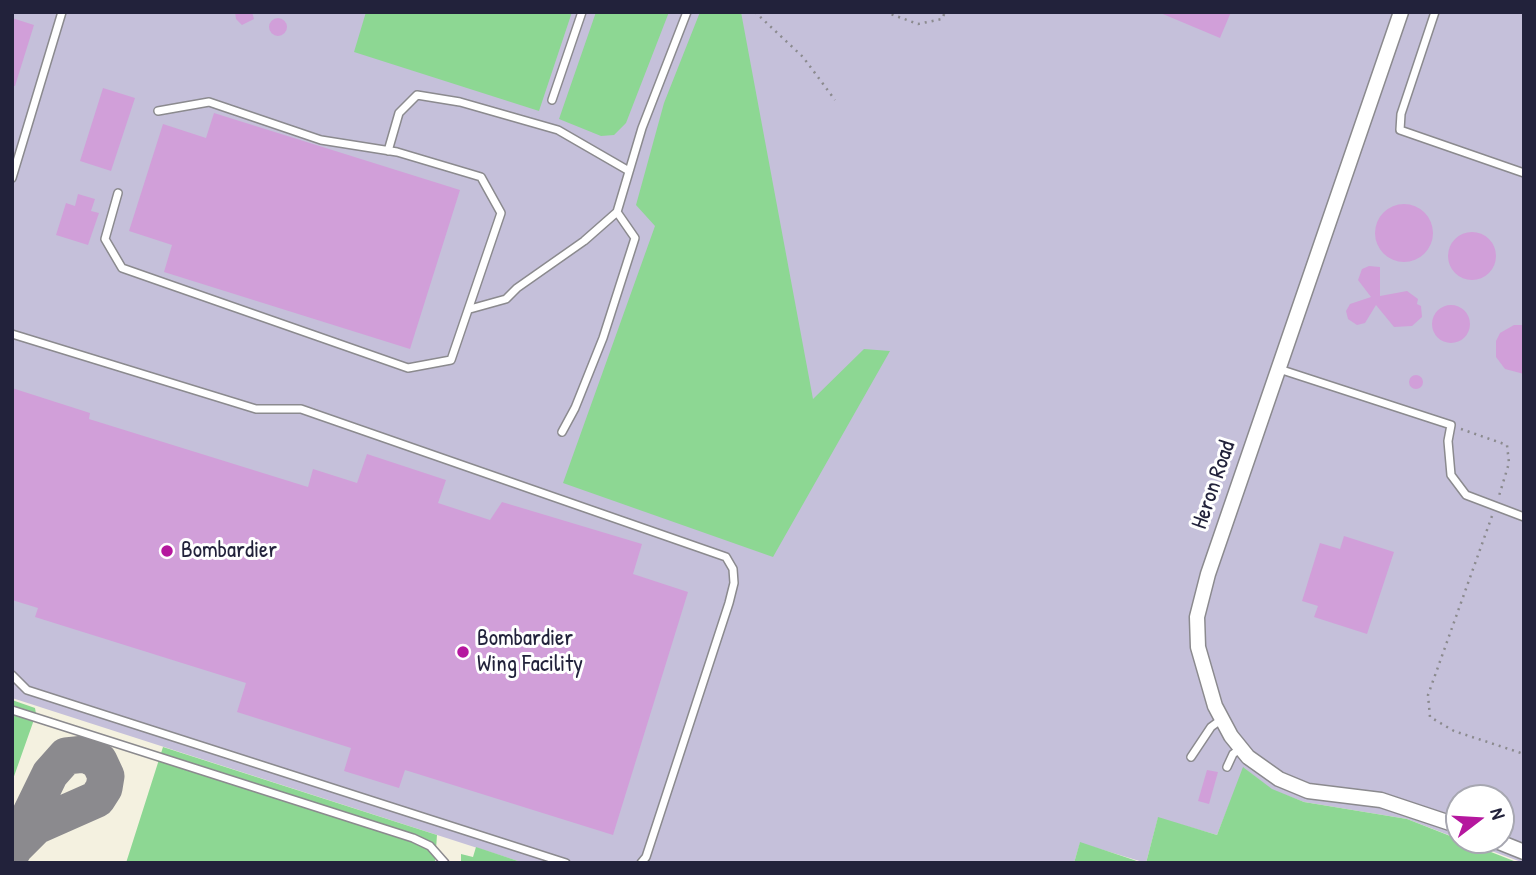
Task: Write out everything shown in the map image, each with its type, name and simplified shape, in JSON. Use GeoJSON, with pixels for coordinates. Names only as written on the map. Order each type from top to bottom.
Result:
{"type":"FeatureCollection","features":[{"type":"Feature","properties":{"kind":"street","name":"Heron Road"},"geometry":{"type":"LineString","coordinates":[[1401,12],[1208,574],[1197,617],[1200,658],[1222,719],[1241,748],[1279,779],[1308,791],[1381,800],[1445,821]]}},
{"type":"Feature","properties":{"kind":"lane"},"geometry":{"type":"LineString","coordinates":[[12,178],[62,12]]}},
{"type":"Feature","properties":{"kind":"lane"},"geometry":{"type":"LineString","coordinates":[[552,100],[582,12]]}},
{"type":"Feature","properties":{"kind":"lane"},"geometry":{"type":"LineString","coordinates":[[470,309],[506,299],[517,288],[584,241],[617,212],[642,128],[687,12]]}},
{"type":"Feature","properties":{"kind":"lane"},"geometry":{"type":"LineString","coordinates":[[1435,12],[1401,114],[1400,130],[1524,173]]}},
{"type":"Feature","properties":{"kind":"lane"},"geometry":{"type":"LineString","coordinates":[[388,151],[399,113],[417,95],[460,102],[558,130],[629,171]]}},
{"type":"Feature","properties":{"kind":"lane"},"geometry":{"type":"LineString","coordinates":[[118,193],[105,239],[122,268],[408,368],[451,360],[501,213],[481,177],[388,151],[321,140],[209,102],[158,111]]}},
{"type":"Feature","properties":{"kind":"lane"},"geometry":{"type":"LineString","coordinates":[[562,432],[575,408],[603,338],[635,238],[617,212]]}},
{"type":"Feature","properties":{"kind":"lane"},"geometry":{"type":"LineString","coordinates":[[12,334],[257,409],[301,409],[726,556],[733,569],[734,583],[729,603],[646,857],[641,863]]}},
{"type":"Feature","properties":{"kind":"lane"},"geometry":{"type":"LineString","coordinates":[[1278,369],[1451,425],[1448,441],[1451,475],[1466,495],[1524,517]]}},
{"type":"Feature","properties":{"kind":"lane"},"geometry":{"type":"LineString","coordinates":[[12,675],[27,690],[566,863]]}},
{"type":"Feature","properties":{"kind":"lane"},"geometry":{"type":"LineString","coordinates":[[12,710],[413,838],[430,846],[444,863]]}},
{"type":"Feature","properties":{"kind":"lane"},"geometry":{"type":"LineString","coordinates":[[1191,757],[1211,727],[1222,719]]}},
{"type":"Feature","properties":{"kind":"lane"},"geometry":{"type":"LineString","coordinates":[[1227,767],[1233,754],[1241,748]]}},
{"type":"Feature","properties":{"kind":"path"},"geometry":{"type":"LineString","coordinates":[[755,12],[803,57],[835,100]]}},
{"type":"Feature","properties":{"kind":"path"},"geometry":{"type":"LineString","coordinates":[[885,12],[918,24],[942,19],[945,12]]}},
{"type":"Feature","properties":{"kind":"path"},"geometry":{"type":"LineString","coordinates":[[1451,425],[1507,445],[1509,463],[1496,507],[1428,695],[1430,717],[1454,731],[1524,754]]}},
{"type":"Feature","properties":{"kind":"shaded area"},"geometry":{"type":"Polygon","coordinates":[[[12,12],[1524,12],[1524,863],[1500,854],[1515,854],[1515,784],[1445,784],[1445,834],[1407,819],[1304,802],[1272,790],[1244,768],[1217,835],[1158,818],[1146,863],[1080,843],[1074,863],[524,863],[12,698],[12,12]]]}},
{"type":"Feature","properties":{"kind":"green space"},"geometry":{"type":"Polygon","coordinates":[[[366,12],[572,12],[539,111],[354,52],[366,12]]]}},
{"type":"Feature","properties":{"kind":"green space"},"geometry":{"type":"Polygon","coordinates":[[[596,12],[669,12],[626,123],[614,135],[601,136],[559,119],[596,12]]]}},
{"type":"Feature","properties":{"kind":"green space"},"geometry":{"type":"Polygon","coordinates":[[[700,12],[741,12],[813,399],[864,349],[890,351],[773,557],[563,483],[655,226],[636,205],[664,103],[700,12]]]}},
{"type":"Feature","properties":{"kind":"green space"},"geometry":{"type":"Polygon","coordinates":[[[12,700],[35,708],[36,714],[12,782],[12,700]]]}},
{"type":"Feature","properties":{"kind":"green space"},"geometry":{"type":"Polygon","coordinates":[[[163,747],[437,835],[435,863],[126,863],[163,747]]]}},
{"type":"Feature","properties":{"kind":"green space"},"geometry":{"type":"Polygon","coordinates":[[[1243,767],[1272,789],[1304,802],[1407,819],[1445,834],[1445,854],[1496,854],[1519,863],[1146,863],[1158,817],[1217,835],[1243,767]]]}},
{"type":"Feature","properties":{"kind":"green space"},"geometry":{"type":"Polygon","coordinates":[[[1080,842],[1143,863],[1074,863],[1080,842]]]}},
{"type":"Feature","properties":{"kind":"green space"},"geometry":{"type":"Polygon","coordinates":[[[476,847],[524,863],[461,863],[461,854],[473,857],[476,847]]]}},
{"type":"Feature","properties":{"kind":"building"},"geometry":{"type":"Polygon","coordinates":[[[235,12],[252,12],[254,19],[242,25],[236,19],[235,12]]]}},
{"type":"Feature","properties":{"kind":"building"},"geometry":{"type":"Polygon","coordinates":[[[1158,12],[1231,12],[1220,38],[1158,12]]]}},
{"type":"Feature","properties":{"kind":"building"},"geometry":{"type":"Polygon","coordinates":[[[12,18],[34,25],[15,86],[12,86],[12,18]]]}},
{"type":"Feature","properties":{"kind":"building"},"geometry":{"type":"Polygon","coordinates":[[[278,18],[284,21],[287,27],[284,33],[278,36],[272,33],[269,27],[272,21],[278,18]]]}},
{"type":"Feature","properties":{"kind":"building"},"geometry":{"type":"Polygon","coordinates":[[[103,88],[135,98],[111,171],[80,161],[103,88]]]}},
{"type":"Feature","properties":{"kind":"building"},"geometry":{"type":"Polygon","coordinates":[[[214,113],[460,190],[410,349],[164,272],[172,245],[129,231],[163,124],[206,138],[214,113]]]}},
{"type":"Feature","properties":{"kind":"building"},"geometry":{"type":"Polygon","coordinates":[[[78,194],[95,199],[91,211],[99,213],[88,245],[56,235],[66,203],[75,206],[78,194]]]}},
{"type":"Feature","properties":{"kind":"building"},"geometry":{"type":"Polygon","coordinates":[[[1398,204],[1410,204],[1425,212],[1433,227],[1433,239],[1425,254],[1410,262],[1398,262],[1383,254],[1375,239],[1375,227],[1383,212],[1398,204]]]}},
{"type":"Feature","properties":{"kind":"building"},"geometry":{"type":"Polygon","coordinates":[[[1472,232],[1489,239],[1496,256],[1489,273],[1472,280],[1455,273],[1448,256],[1455,239],[1472,232]]]}},
{"type":"Feature","properties":{"kind":"building"},"geometry":{"type":"Polygon","coordinates":[[[1369,266],[1380,267],[1380,296],[1407,291],[1418,299],[1422,317],[1412,326],[1394,327],[1376,305],[1365,323],[1357,325],[1348,319],[1346,311],[1350,304],[1371,297],[1358,280],[1362,269],[1369,266]]]}},
{"type":"Feature","properties":{"kind":"building"},"geometry":{"type":"Polygon","coordinates":[[[1451,305],[1464,311],[1470,324],[1464,337],[1451,343],[1438,337],[1432,324],[1438,311],[1451,305]]]}},
{"type":"Feature","properties":{"kind":"building"},"geometry":{"type":"Polygon","coordinates":[[[1514,325],[1524,325],[1524,374],[1505,369],[1496,357],[1496,341],[1500,333],[1514,325]]]}},
{"type":"Feature","properties":{"kind":"building"},"geometry":{"type":"Polygon","coordinates":[[[1413,375],[1419,375],[1423,382],[1419,389],[1413,389],[1409,385],[1409,379],[1413,375]]]}},
{"type":"Feature","properties":{"kind":"building","name":"Bombardier Wing Facility"},"geometry":{"type":"Polygon","coordinates":[[[12,388],[90,413],[89,419],[308,487],[313,469],[357,483],[367,454],[446,480],[438,503],[490,520],[502,502],[642,544],[633,574],[688,592],[613,835],[405,770],[399,788],[344,771],[351,748],[237,712],[246,683],[35,617],[38,608],[12,600],[12,388]]]}},
{"type":"Feature","properties":{"kind":"building"},"geometry":{"type":"Polygon","coordinates":[[[1344,536],[1394,552],[1367,634],[1314,617],[1318,606],[1302,601],[1320,543],[1340,549],[1344,536]]]}},
{"type":"Feature","properties":{"kind":"building"},"geometry":{"type":"Polygon","coordinates":[[[1207,770],[1218,772],[1209,804],[1198,801],[1207,770]]]}},
{"type":"Feature","properties":{"kind":"taxiway"},"geometry":{"type":"LineString","coordinates":[[12,852],[50,774],[66,756],[85,754],[99,761],[106,776],[104,788],[97,799],[36,826],[14,848]]}},
{"type":"Feature","properties":{"kind":"place","name":"Bombardier"},"geometry":{"type":"Point","coordinates":[167,551]}},
{"type":"Feature","properties":{"kind":"place","name":"Bombardier Wing Facility"},"geometry":{"type":"Point","coordinates":[463,652]}}]}
